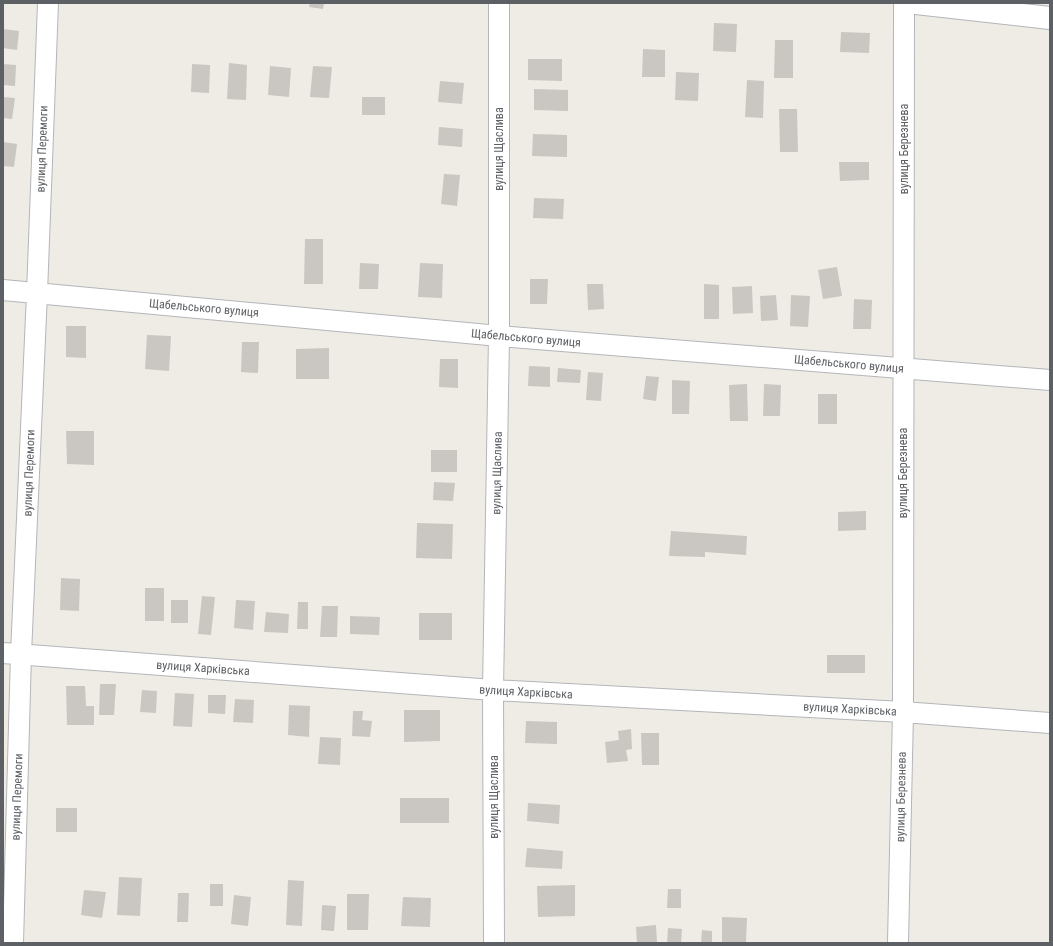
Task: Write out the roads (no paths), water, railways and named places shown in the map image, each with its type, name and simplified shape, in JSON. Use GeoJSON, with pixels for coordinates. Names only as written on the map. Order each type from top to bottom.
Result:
{"type":"FeatureCollection","features":[{"type":"Feature","properties":{"kind":"main road"},"geometry":{"type":"LineString","coordinates":[[916,3],[1050,18]]}},
{"type":"Feature","properties":{"kind":"street","name":"вулиця Перемоги"},"geometry":{"type":"LineString","coordinates":[[13,943],[12,653],[37,293],[48,3]]}},
{"type":"Feature","properties":{"kind":"street","name":"вулиця Щаслива"},"geometry":{"type":"LineString","coordinates":[[494,943],[493,690],[499,336],[499,3]]}},
{"type":"Feature","properties":{"kind":"street","name":"вулиця Березнева"},"geometry":{"type":"LineString","coordinates":[[898,943],[903,712],[904,3]]}},
{"type":"Feature","properties":{"kind":"street","name":"Щабельського вулиця"},"geometry":{"type":"LineString","coordinates":[[3,290],[499,336],[1050,380]]}},
{"type":"Feature","properties":{"kind":"street","name":"вулиця Харківська"},"geometry":{"type":"LineString","coordinates":[[12,653],[493,690],[903,712],[1050,723]]}}]}
